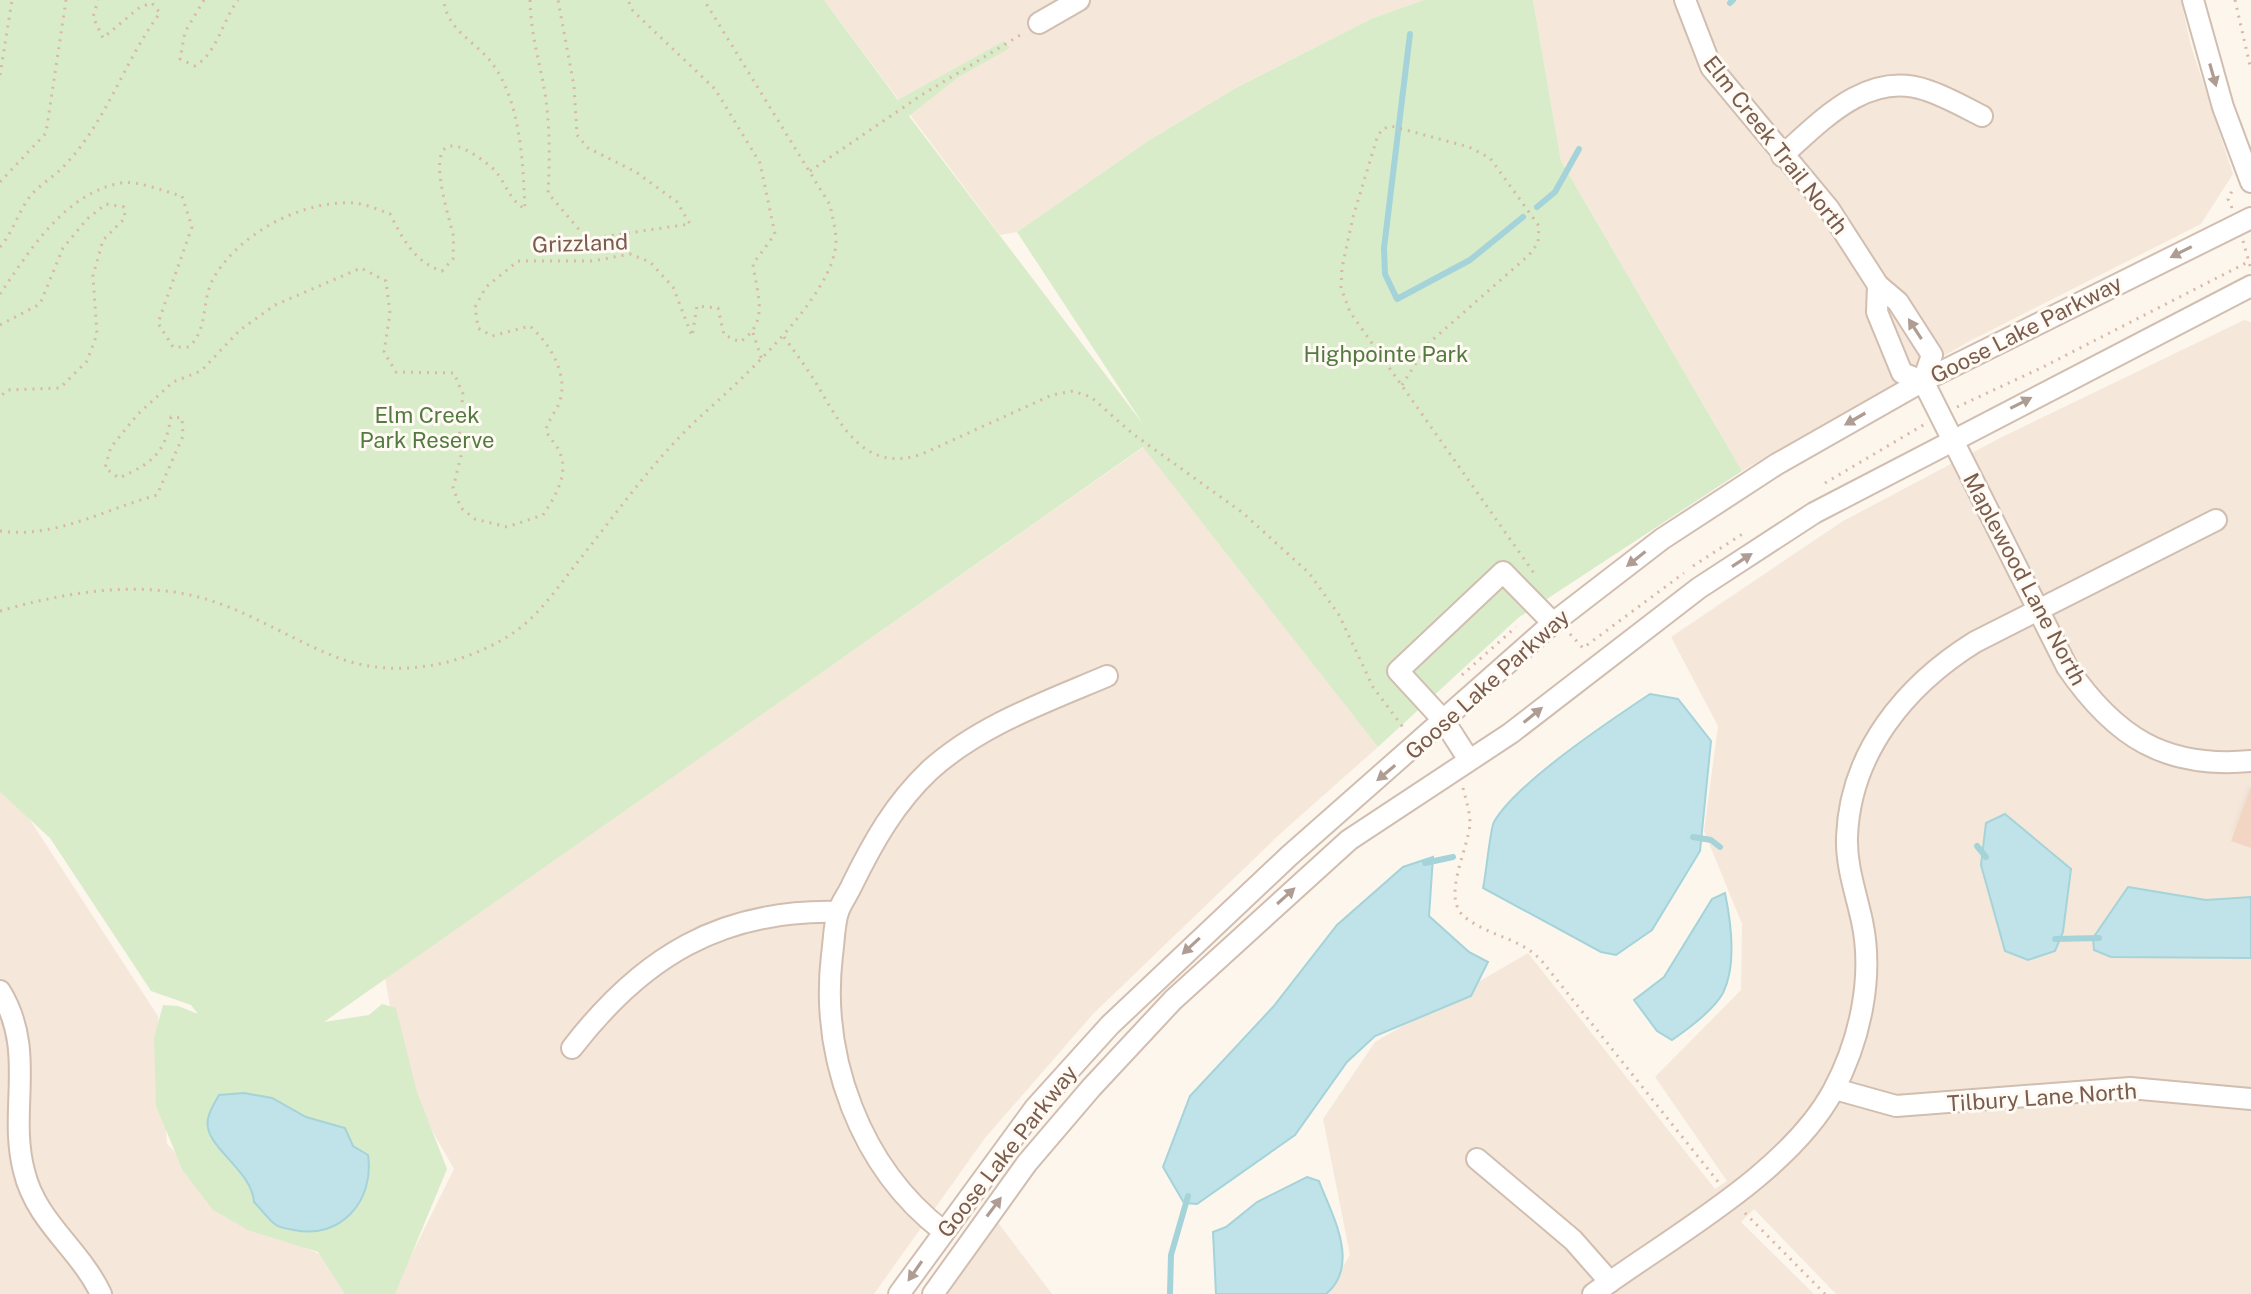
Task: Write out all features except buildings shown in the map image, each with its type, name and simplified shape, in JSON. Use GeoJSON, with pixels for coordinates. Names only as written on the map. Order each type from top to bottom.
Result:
{"type":"FeatureCollection","features":[{"type":"Feature","properties":{"kind":"street"},"geometry":{"type":"LineString","coordinates":[[1039,23],[1079,0]]}},
{"type":"Feature","properties":{"kind":"street","name":"Elm Creek Trail North"},"geometry":{"type":"LineString","coordinates":[[1685,0],[1711,67],[1829,209],[1878,285],[1898,302],[1932,355],[1923,381],[1902,373],[1877,312],[1878,285]]}},
{"type":"Feature","properties":{"kind":"street"},"geometry":{"type":"LineString","coordinates":[[2193,0],[2242,185]]}},
{"type":"Feature","properties":{"kind":"street"},"geometry":{"type":"LineString","coordinates":[[1782,156],[1842,105],[1862,92],[1884,86],[1926,89],[1982,116]]}},
{"type":"Feature","properties":{"kind":"street","name":"Goose Lake Parkway"},"geometry":{"type":"LineString","coordinates":[[899,1294],[1035,1108],[1110,1025],[1437,713],[1674,531],[1777,464],[1923,381],[2247,228]]}},
{"type":"Feature","properties":{"kind":"street","name":"Goose Lake Parkway"},"geometry":{"type":"LineString","coordinates":[[933,1294],[1027,1163],[1173,1000],[1349,840],[1511,733],[1699,588],[1814,513],[2251,286]]}},
{"type":"Feature","properties":{"kind":"street","name":"Maplewood Lane North"},"geometry":{"type":"LineString","coordinates":[[1923,381],[2067,667],[2089,699],[2113,725],[2144,745],[2178,757],[2211,763],[2251,761]]}},
{"type":"Feature","properties":{"kind":"street"},"geometry":{"type":"LineString","coordinates":[[1477,1159],[1573,1240],[1602,1288],[1772,1165],[1795,1142],[1835,1089],[1857,1032],[1865,992],[1867,953],[1847,838],[1852,803],[1863,766],[1882,728],[1905,697],[1943,662],[2216,520]]}},
{"type":"Feature","properties":{"kind":"street"},"geometry":{"type":"LineString","coordinates":[[1462,765],[1437,713],[1398,671],[1503,572],[1553,623]]}},
{"type":"Feature","properties":{"kind":"street"},"geometry":{"type":"LineString","coordinates":[[943,1231],[915,1206],[886,1171],[860,1128],[842,1081],[831,1031],[829,980],[838,912],[871,845],[898,803],[932,769],[971,739],[1015,715],[1107,676]]}},
{"type":"Feature","properties":{"kind":"street"},"geometry":{"type":"LineString","coordinates":[[572,1048],[600,1011],[632,980],[669,953],[710,933],[752,919],[797,911],[838,912]]}},
{"type":"Feature","properties":{"kind":"street"},"geometry":{"type":"LineString","coordinates":[[0,991],[18,1037],[23,1074],[19,1137],[28,1185],[49,1226],[91,1273],[101,1294]]}},
{"type":"Feature","properties":{"kind":"street","name":"Tilbury Lane North"},"geometry":{"type":"LineString","coordinates":[[1835,1089],[1896,1106],[2130,1088],[2251,1099]]}},
{"type":"Feature","properties":{"kind":"path"},"geometry":{"type":"LineString","coordinates":[[0,75],[12,0]]}},
{"type":"Feature","properties":{"kind":"path"},"geometry":{"type":"LineString","coordinates":[[0,182],[46,133],[66,0]]}},
{"type":"Feature","properties":{"kind":"path"},"geometry":{"type":"LineString","coordinates":[[0,247],[31,195],[66,165],[87,135],[122,81],[139,41],[160,13],[152,3],[140,7],[103,38],[93,17],[98,0]]}},
{"type":"Feature","properties":{"kind":"path"},"geometry":{"type":"LineString","coordinates":[[204,0],[185,32],[180,59],[195,66],[209,58],[227,16],[238,0]]}},
{"type":"Feature","properties":{"kind":"path","name":"Grizzland"},"geometry":{"type":"LineString","coordinates":[[0,294],[50,228],[81,198],[124,182],[182,196],[192,227],[158,323],[173,347],[189,347],[199,338],[212,280],[234,253],[267,224],[321,206],[356,203],[390,214],[403,241],[423,265],[442,271],[453,259],[454,238],[439,185],[438,163],[445,151],[453,147],[470,150],[496,171],[513,203],[525,209],[520,152],[508,91],[493,64],[446,18],[444,0]]}},
{"type":"Feature","properties":{"kind":"path","name":"Grizzland"},"geometry":{"type":"LineString","coordinates":[[530,0],[531,39],[545,92],[550,157],[548,193],[587,239],[690,224],[677,202],[636,172],[588,148],[577,135],[574,86],[558,0]]}},
{"type":"Feature","properties":{"kind":"path"},"geometry":{"type":"LineString","coordinates":[[628,0],[633,11],[715,89],[760,163],[775,234],[753,264],[760,322],[753,333],[762,360]]}},
{"type":"Feature","properties":{"kind":"path"},"geometry":{"type":"LineString","coordinates":[[0,611],[78,594],[125,590],[175,592],[209,600],[338,658],[369,666],[427,666],[479,652],[515,631],[543,607],[658,459],[784,337],[825,272],[836,243],[830,205],[704,0]]}},
{"type":"Feature","properties":{"kind":"path"},"geometry":{"type":"LineString","coordinates":[[2235,0],[2251,70]]}},
{"type":"Feature","properties":{"kind":"path"},"geometry":{"type":"LineString","coordinates":[[810,171],[933,88],[1039,23]]}},
{"type":"Feature","properties":{"kind":"path"},"geometry":{"type":"LineString","coordinates":[[1402,385],[1429,343],[1529,255],[1538,243],[1539,226],[1505,174],[1490,158],[1469,147],[1391,126],[1382,129],[1377,138],[1357,204],[1342,268],[1341,288],[1350,312],[1542,586],[1542,600],[1537,607],[1454,683]]}},
{"type":"Feature","properties":{"kind":"path"},"geometry":{"type":"LineString","coordinates":[[2231,206],[2228,199],[2242,185]]}},
{"type":"Feature","properties":{"kind":"path"},"geometry":{"type":"LineString","coordinates":[[0,325],[40,304],[63,248],[87,219],[106,204],[124,207],[125,218],[103,240],[93,276],[97,334],[87,361],[60,388],[7,390],[0,397]]}},
{"type":"Feature","properties":{"kind":"path"},"geometry":{"type":"LineString","coordinates":[[2247,228],[2251,269]]}},
{"type":"Feature","properties":{"kind":"path","name":"Grizzland"},"geometry":{"type":"LineString","coordinates":[[0,531],[20,534],[86,521],[117,506],[157,495],[183,436],[182,418],[171,417],[167,443],[145,467],[119,478],[105,468],[111,447],[138,414],[173,382],[201,371],[240,330],[275,305],[361,268],[386,281],[390,313],[384,352],[396,372],[454,373],[463,394],[459,431],[464,442],[454,479],[455,499],[469,516],[507,527],[543,515],[560,484],[564,465],[560,451],[546,430],[561,397],[560,373],[548,341],[530,326],[492,336],[478,328],[475,307],[486,287],[518,261],[593,261],[630,254],[650,262],[673,287],[692,336],[697,306],[718,308],[724,335],[740,342],[753,333]]}},
{"type":"Feature","properties":{"kind":"path"},"geometry":{"type":"LineString","coordinates":[[784,337],[844,429],[872,453],[886,459],[906,460],[922,454],[1062,392],[1091,397],[1133,434],[1243,513],[1309,573],[1339,615],[1373,687],[1412,736]]}},
{"type":"Feature","properties":{"kind":"path"},"geometry":{"type":"LineString","coordinates":[[1394,737],[1412,736],[1437,713]]}},
{"type":"Feature","properties":{"kind":"path"},"geometry":{"type":"LineString","coordinates":[[1462,765],[1469,809],[1468,837],[1455,890],[1457,906],[1463,917],[1529,948],[1541,960],[1729,1196],[1825,1294]]}},
{"type":"Feature","properties":{"kind":"shaded area"},"geometry":{"type":"Polygon","coordinates":[[[824,0],[1424,0],[1373,18],[1234,89],[1148,141],[1017,232],[1000,235],[824,0]]]}},
{"type":"Feature","properties":{"kind":"shaded area"},"geometry":{"type":"Polygon","coordinates":[[[1533,0],[2181,0],[2191,46],[2233,174],[2201,224],[1970,341],[1742,471],[1561,161],[1533,0]]]}},
{"type":"Feature","properties":{"kind":"shaded area"},"geometry":{"type":"Polygon","coordinates":[[[2244,320],[2251,322],[2251,1294],[1836,1294],[1754,1209],[1741,1222],[1814,1294],[1326,1294],[1350,1255],[1323,1119],[1375,1042],[1528,953],[1715,1189],[1727,1181],[1655,1077],[1741,990],[1742,924],[1704,831],[1718,726],[1671,637],[1843,521],[2000,438],[2244,320]]]}},
{"type":"Feature","properties":{"kind":"shaded area"},"geometry":{"type":"Polygon","coordinates":[[[1144,447],[1378,747],[1281,833],[1093,1014],[985,1138],[874,1294],[392,1294],[454,1169],[403,1079],[385,978],[1144,447]]]}},
{"type":"Feature","properties":{"kind":"shaded area"},"geometry":{"type":"Polygon","coordinates":[[[0,774],[158,1016],[167,1144],[242,1219],[319,1254],[350,1294],[0,1294],[0,774]]]}},
{"type":"Feature","properties":{"kind":"shaded area"},"geometry":{"type":"Polygon","coordinates":[[[996,1220],[1052,1294],[948,1294],[996,1220]]]}},
{"type":"Feature","properties":{"kind":"green space","name":"Elm Creek Park Reserve"},"geometry":{"type":"Polygon","coordinates":[[[0,0],[824,0],[898,100],[1004,41],[1010,48],[957,78],[909,116],[1143,424],[1017,232],[1148,141],[1234,89],[1373,18],[1424,0],[1533,0],[1561,161],[1742,471],[1518,618],[1378,747],[1143,447],[324,1022],[369,1015],[382,1004],[396,1008],[417,1092],[447,1169],[395,1294],[345,1294],[318,1252],[248,1230],[213,1210],[183,1171],[156,1106],[154,1038],[163,1005],[178,1006],[198,1014],[191,1005],[151,991],[50,838],[0,792],[0,0]]]}},
{"type":"Feature","properties":{"kind":"water"},"geometry":{"type":"Polygon","coordinates":[[[1650,694],[1678,699],[1711,741],[1700,851],[1652,930],[1616,955],[1601,952],[1483,888],[1494,822],[1505,806],[1566,753],[1650,694]]]}},
{"type":"Feature","properties":{"kind":"water"},"geometry":{"type":"Polygon","coordinates":[[[2005,814],[2071,869],[2063,932],[2055,951],[2028,960],[2005,951],[1981,865],[1986,823],[2005,814]]]}},
{"type":"Feature","properties":{"kind":"water"},"geometry":{"type":"Polygon","coordinates":[[[1433,857],[1429,916],[1469,952],[1488,962],[1471,996],[1375,1036],[1347,1062],[1295,1135],[1197,1204],[1184,1203],[1163,1167],[1190,1096],[1273,1007],[1337,925],[1403,867],[1433,857]]]}},
{"type":"Feature","properties":{"kind":"water"},"geometry":{"type":"Polygon","coordinates":[[[2128,887],[2206,900],[2251,897],[2251,958],[2111,957],[2094,950],[2093,938],[2128,887]]]}},
{"type":"Feature","properties":{"kind":"water"},"geometry":{"type":"Polygon","coordinates":[[[1725,893],[1732,943],[1727,982],[1713,1006],[1672,1040],[1657,1031],[1634,1000],[1664,977],[1712,899],[1725,893]]]}},
{"type":"Feature","properties":{"kind":"water"},"geometry":{"type":"Polygon","coordinates":[[[244,1093],[272,1098],[306,1117],[345,1128],[353,1146],[368,1155],[366,1188],[351,1214],[326,1229],[311,1232],[278,1226],[254,1202],[245,1179],[212,1139],[208,1129],[208,1119],[219,1095],[244,1093]]]}},
{"type":"Feature","properties":{"kind":"water"},"geometry":{"type":"Polygon","coordinates":[[[1307,1177],[1319,1181],[1336,1224],[1343,1254],[1342,1269],[1336,1282],[1326,1294],[1216,1294],[1213,1232],[1226,1227],[1257,1202],[1307,1177]]]}},
{"type":"Feature","properties":{"kind":"waterway"},"geometry":{"type":"LineString","coordinates":[[1730,3],[1733,0]]}},
{"type":"Feature","properties":{"kind":"waterway"},"geometry":{"type":"LineString","coordinates":[[1410,34],[1384,248],[1385,274],[1397,299],[1470,260],[1523,217]]}},
{"type":"Feature","properties":{"kind":"waterway"},"geometry":{"type":"LineString","coordinates":[[1537,207],[1555,192],[1579,149]]}},
{"type":"Feature","properties":{"kind":"waterway"},"geometry":{"type":"LineString","coordinates":[[1693,837],[1711,840],[1720,847]]}},
{"type":"Feature","properties":{"kind":"waterway"},"geometry":{"type":"LineString","coordinates":[[1977,846],[1986,857]]}},
{"type":"Feature","properties":{"kind":"waterway"},"geometry":{"type":"LineString","coordinates":[[1425,863],[1453,857]]}},
{"type":"Feature","properties":{"kind":"waterway"},"geometry":{"type":"LineString","coordinates":[[2055,939],[2099,938]]}},
{"type":"Feature","properties":{"kind":"waterway"},"geometry":{"type":"LineString","coordinates":[[1170,1294],[1171,1255],[1188,1196]]}},
{"type":"Feature","properties":{"kind":"park label","name":"Highpointe Park"},"geometry":{"type":"Point","coordinates":[1386,354]}}]}
